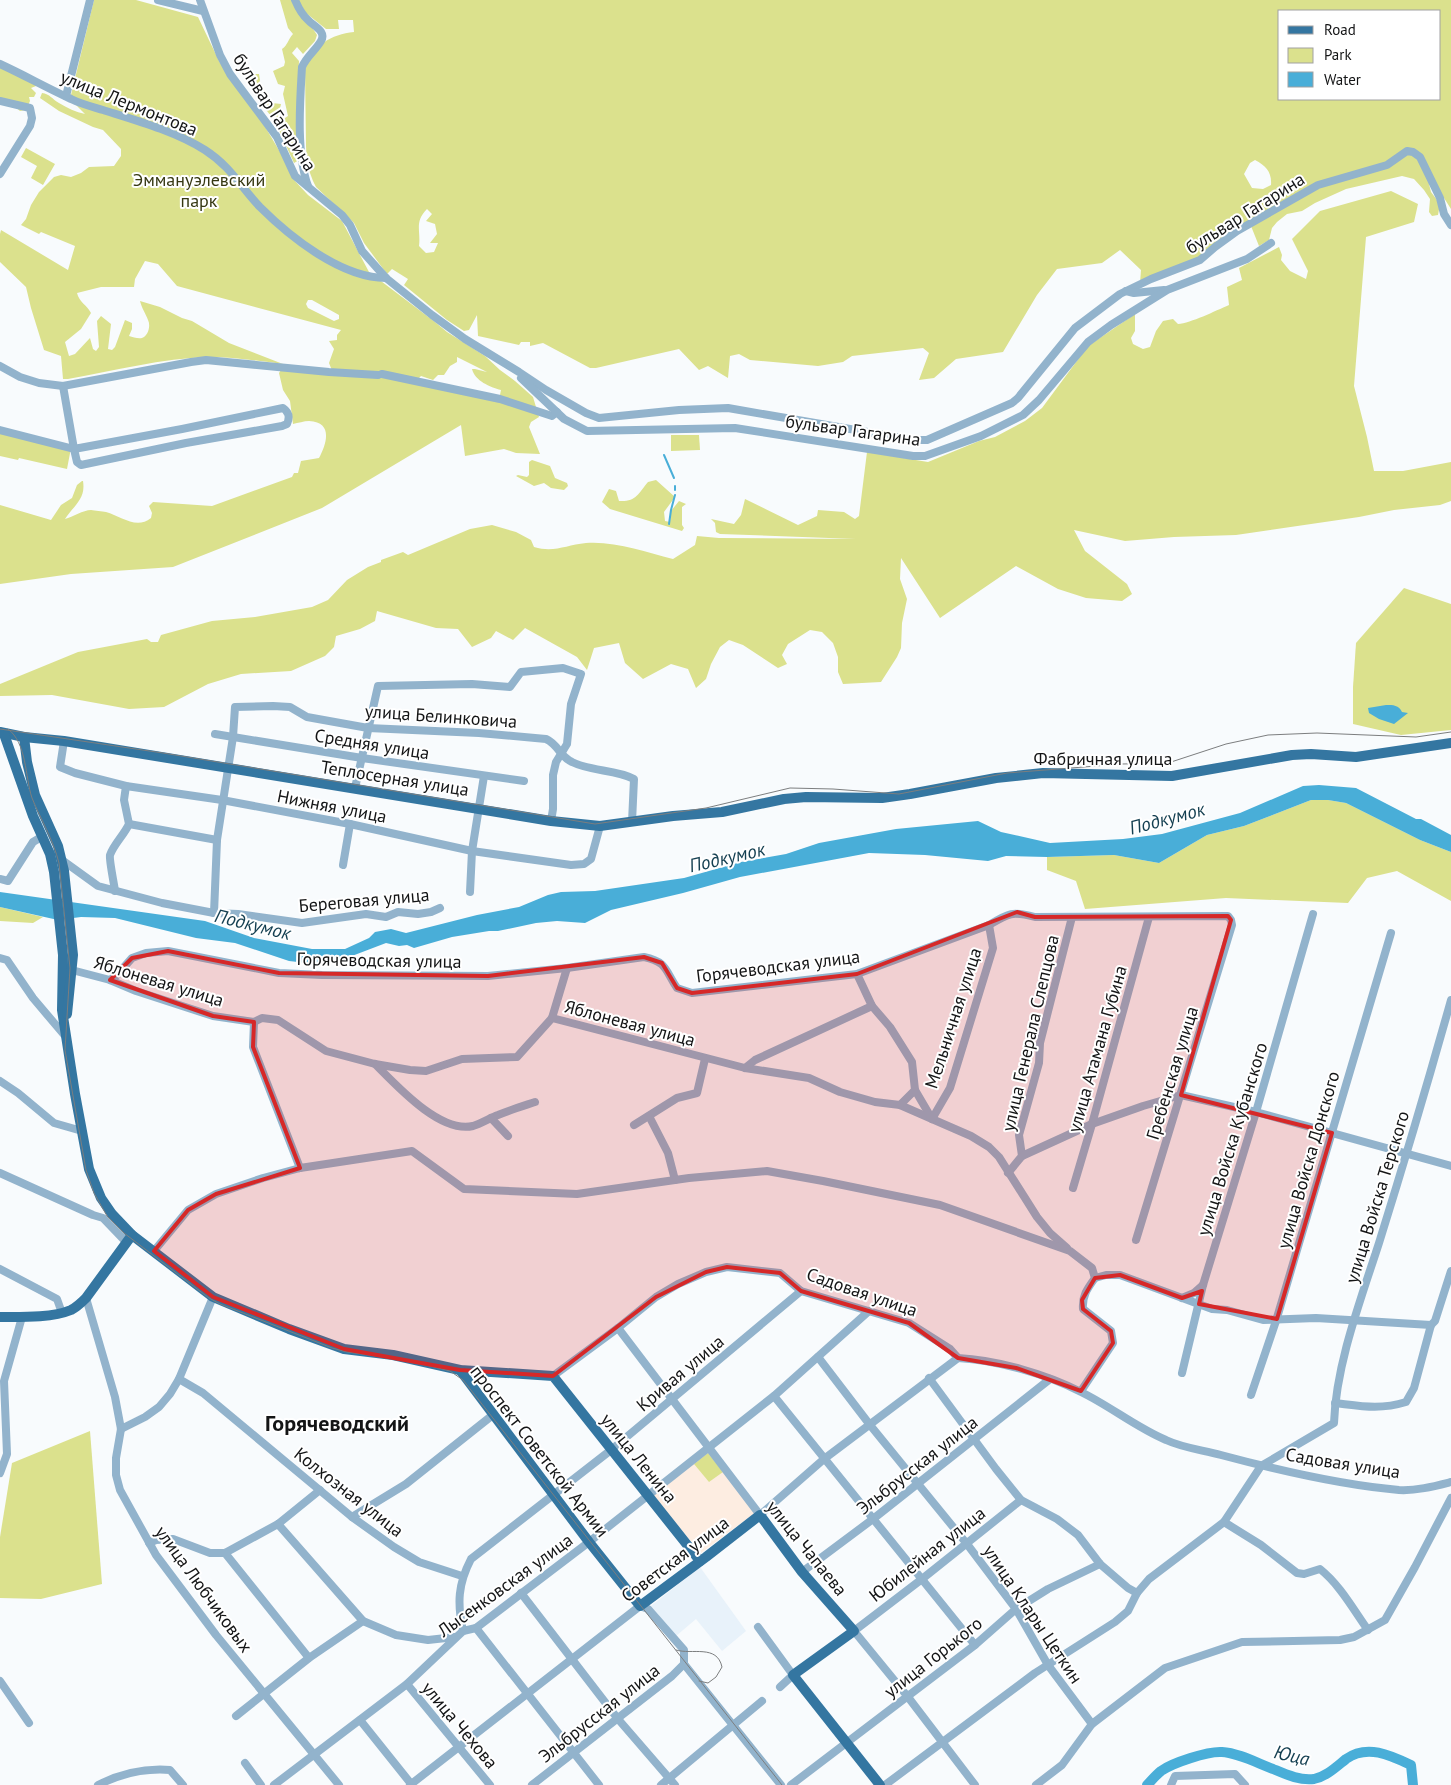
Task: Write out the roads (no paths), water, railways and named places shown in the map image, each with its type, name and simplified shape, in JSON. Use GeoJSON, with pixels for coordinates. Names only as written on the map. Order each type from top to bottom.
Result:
{"type":"FeatureCollection","features":[{"type":"Feature","properties":{"kind":"main road","name":"Теплосерная улица"},"geometry":{"type":"LineString","coordinates":[[2,733],[64,741],[551,821],[600,826],[673,816],[722,812],[784,800]]}},
{"type":"Feature","properties":{"kind":"main road","name":"проспект Советской Армии"},"geometry":{"type":"LineString","coordinates":[[2,733],[33,816],[50,854],[60,867]]}},
{"type":"Feature","properties":{"kind":"main road","name":"проспект Советской Армии"},"geometry":{"type":"LineString","coordinates":[[24,737],[27,762],[35,795],[58,846],[68,955],[68,969],[62,1010],[82,1131],[90,1169],[101,1198],[129,1239],[154,1252],[213,1297],[289,1329],[344,1349],[394,1355],[460,1370],[589,1542],[640,1606]]}},
{"type":"Feature","properties":{"kind":"main road","name":"Фабричная улица"},"geometry":{"type":"LineString","coordinates":[[784,800],[806,797],[882,798],[1029,774],[1172,776],[1292,755],[1311,754],[1356,757],[1451,743]]}},
{"type":"Feature","properties":{"kind":"main road"},"geometry":{"type":"LineString","coordinates":[[0,1317],[62,1313],[78,1306],[86,1298],[129,1239]]}},
{"type":"Feature","properties":{"kind":"main road"},"geometry":{"type":"LineString","coordinates":[[460,1370],[553,1376]]}},
{"type":"Feature","properties":{"kind":"main road","name":"улица Ленина"},"geometry":{"type":"LineString","coordinates":[[553,1376],[700,1561]]}},
{"type":"Feature","properties":{"kind":"main road","name":"Советская улица"},"geometry":{"type":"LineString","coordinates":[[640,1606],[760,1515]]}},
{"type":"Feature","properties":{"kind":"main road","name":"улица Чапаева"},"geometry":{"type":"LineString","coordinates":[[760,1515],[802,1572],[854,1631]]}},
{"type":"Feature","properties":{"kind":"main road","name":"Юбилейная улица"},"geometry":{"type":"LineString","coordinates":[[793,1675],[854,1631]]}},
{"type":"Feature","properties":{"kind":"main road"},"geometry":{"type":"LineString","coordinates":[[793,1675],[880,1785]]}},
{"type":"Feature","properties":{"kind":"street"},"geometry":{"type":"LineString","coordinates":[[66,96],[90,0]]}},
{"type":"Feature","properties":{"kind":"street"},"geometry":{"type":"LineString","coordinates":[[158,0],[203,11]]}},
{"type":"Feature","properties":{"kind":"street","name":"бульвар Гагарина"},"geometry":{"type":"LineString","coordinates":[[200,0],[220,55],[230,74],[277,137],[295,176],[346,220],[362,251],[386,278],[465,339],[546,390],[586,413],[599,418],[728,408],[914,440],[927,440],[1012,403],[1075,328],[1126,291],[1150,279],[1200,260],[1214,247],[1237,231],[1318,185],[1387,165],[1407,151],[1413,152],[1420,157],[1440,198],[1444,214],[1451,225]]}},
{"type":"Feature","properties":{"kind":"street"},"geometry":{"type":"LineString","coordinates":[[295,0],[301,13],[320,30],[323,36],[322,40],[306,58],[302,67],[302,154],[304,176],[308,188]]}},
{"type":"Feature","properties":{"kind":"street","name":"улица Лермонтова"},"geometry":{"type":"LineString","coordinates":[[0,64],[81,103],[176,134],[206,151],[223,164],[260,207],[294,236],[321,255],[347,270],[370,278],[386,278]]}},
{"type":"Feature","properties":{"kind":"street"},"geometry":{"type":"LineString","coordinates":[[0,101],[30,108],[32,118],[30,126],[0,174]]}},
{"type":"Feature","properties":{"kind":"street","name":"бульвар Гагарина"},"geometry":{"type":"LineString","coordinates":[[503,362],[527,382],[564,419],[588,431],[735,428],[913,456],[925,456],[981,436],[1023,415],[1040,400],[1088,342],[1111,325],[1167,290],[1247,259],[1271,243]]}},
{"type":"Feature","properties":{"kind":"street","name":"бульвар Гагарина"},"geometry":{"type":"LineString","coordinates":[[1126,291],[1134,293],[1167,290]]}},
{"type":"Feature","properties":{"kind":"street"},"geometry":{"type":"LineString","coordinates":[[0,366],[20,378],[38,383],[63,386],[206,360],[380,375],[500,399],[552,416],[557,412]]}},
{"type":"Feature","properties":{"kind":"street"},"geometry":{"type":"LineString","coordinates":[[0,430],[74,449],[182,430],[283,408],[289,413],[288,424],[79,465],[74,449],[63,386]]}},
{"type":"Feature","properties":{"kind":"street"},"geometry":{"type":"LineString","coordinates":[[182,430],[186,443]]}},
{"type":"Feature","properties":{"kind":"street"},"geometry":{"type":"LineString","coordinates":[[356,788],[378,686],[472,684],[510,687],[521,672],[563,668],[580,674],[571,704],[567,744],[560,754],[553,774],[551,821]]}},
{"type":"Feature","properties":{"kind":"street","name":"улица Белинковича"},"geometry":{"type":"LineString","coordinates":[[233,736],[235,707],[273,706],[290,708],[307,717],[368,728],[479,733],[546,739],[556,744],[560,754],[572,762],[593,769],[622,773],[634,779],[632,822]]}},
{"type":"Feature","properties":{"kind":"street","name":"Средняя улица"},"geometry":{"type":"LineString","coordinates":[[215,734],[362,758],[524,781]]}},
{"type":"Feature","properties":{"kind":"street"},"geometry":{"type":"LineString","coordinates":[[214,913],[217,840],[233,736]]}},
{"type":"Feature","properties":{"kind":"street","name":"Нижняя улица"},"geometry":{"type":"LineString","coordinates":[[64,741],[60,767],[75,773],[126,786],[222,800],[350,824],[472,851],[570,865],[584,864],[591,859],[600,826]]}},
{"type":"Feature","properties":{"kind":"street"},"geometry":{"type":"LineString","coordinates":[[470,892],[472,851],[484,776]]}},
{"type":"Feature","properties":{"kind":"street"},"geometry":{"type":"LineString","coordinates":[[115,891],[110,856],[129,824],[124,800],[126,786]]}},
{"type":"Feature","properties":{"kind":"street"},"geometry":{"type":"LineString","coordinates":[[129,824],[217,840]]}},
{"type":"Feature","properties":{"kind":"street"},"geometry":{"type":"LineString","coordinates":[[343,865],[350,824]]}},
{"type":"Feature","properties":{"kind":"street"},"geometry":{"type":"LineString","coordinates":[[0,880],[8,881],[33,842],[42,836]]}},
{"type":"Feature","properties":{"kind":"street","name":"Береговая улица"},"geometry":{"type":"LineString","coordinates":[[60,867],[98,886],[162,903],[214,913],[302,922],[366,914],[386,917],[398,912],[418,914],[440,908]]}},
{"type":"Feature","properties":{"kind":"street","name":"Горячеводская улица"},"geometry":{"type":"LineString","coordinates":[[110,980],[132,958],[146,953],[168,951],[279,973],[322,975],[488,976],[567,968],[644,957],[662,963],[677,988],[692,993],[857,974],[989,925],[1017,912],[1035,917],[1228,916]]}},
{"type":"Feature","properties":{"kind":"street","name":"улица Войска Кубанского"},"geometry":{"type":"LineString","coordinates":[[1182,1374],[1203,1285],[1256,1112],[1313,914]]}},
{"type":"Feature","properties":{"kind":"street","name":"Гребенская улица"},"geometry":{"type":"LineString","coordinates":[[1136,1240],[1232,925],[1228,916]]}},
{"type":"Feature","properties":{"kind":"street","name":"улица Генерала Слепцова"},"geometry":{"type":"LineString","coordinates":[[1022,1156],[1020,1135],[1039,1063],[1040,1043],[1072,917]]}},
{"type":"Feature","properties":{"kind":"street","name":"улица Атамана Губина"},"geometry":{"type":"LineString","coordinates":[[1073,1188],[1149,917]]}},
{"type":"Feature","properties":{"kind":"street","name":"Мельничная улица"},"geometry":{"type":"LineString","coordinates":[[932,1119],[950,1088],[993,948],[989,925]]}},
{"type":"Feature","properties":{"kind":"street","name":"улица Войска Донского"},"geometry":{"type":"LineString","coordinates":[[1251,1395],[1277,1319],[1391,933]]}},
{"type":"Feature","properties":{"kind":"street"},"geometry":{"type":"LineString","coordinates":[[0,958],[7,960],[33,998],[66,1038]]}},
{"type":"Feature","properties":{"kind":"street"},"geometry":{"type":"LineString","coordinates":[[552,1018],[567,968]]}},
{"type":"Feature","properties":{"kind":"street","name":"Яблоневая улица"},"geometry":{"type":"LineString","coordinates":[[68,969],[110,980],[136,991],[212,1016],[254,1022],[262,1018],[278,1020],[326,1050],[375,1064],[410,1070],[426,1071],[462,1059],[517,1057],[552,1018],[705,1059],[745,1068],[809,1078],[840,1092],[875,1102],[900,1105],[971,1136],[989,1146],[999,1157],[1037,1217],[1050,1233],[1070,1251]]}},
{"type":"Feature","properties":{"kind":"street"},"geometry":{"type":"LineString","coordinates":[[857,974],[872,1006],[890,1027],[912,1062],[915,1090],[932,1119]]}},
{"type":"Feature","properties":{"kind":"street","name":"улица Войска Терского"},"geometry":{"type":"LineString","coordinates":[[1335,1402],[1341,1371],[1355,1321],[1451,1000]]}},
{"type":"Feature","properties":{"kind":"street"},"geometry":{"type":"LineString","coordinates":[[745,1068],[755,1060],[872,1006]]}},
{"type":"Feature","properties":{"kind":"street"},"geometry":{"type":"LineString","coordinates":[[254,1022],[253,1047],[300,1168]]}},
{"type":"Feature","properties":{"kind":"street"},"geometry":{"type":"LineString","coordinates":[[634,1125],[677,1098],[697,1093],[705,1059]]}},
{"type":"Feature","properties":{"kind":"street"},"geometry":{"type":"LineString","coordinates":[[375,1064],[409,1098],[442,1120],[458,1127],[473,1126],[535,1102]]}},
{"type":"Feature","properties":{"kind":"street"},"geometry":{"type":"LineString","coordinates":[[0,1081],[18,1093],[54,1123],[82,1131]]}},
{"type":"Feature","properties":{"kind":"street"},"geometry":{"type":"LineString","coordinates":[[900,1105],[915,1090]]}},
{"type":"Feature","properties":{"kind":"street"},"geometry":{"type":"LineString","coordinates":[[1008,1173],[1022,1156],[1092,1124],[1181,1095],[1256,1112],[1451,1166]]}},
{"type":"Feature","properties":{"kind":"street"},"geometry":{"type":"LineString","coordinates":[[648,1116],[668,1153],[675,1180]]}},
{"type":"Feature","properties":{"kind":"street"},"geometry":{"type":"LineString","coordinates":[[491,1118],[508,1136]]}},
{"type":"Feature","properties":{"kind":"street"},"geometry":{"type":"LineString","coordinates":[[154,1252],[188,1210],[216,1194],[300,1168],[412,1151],[464,1189],[577,1194],[675,1180],[766,1171],[940,1204],[1070,1251],[1092,1268],[1094,1278]]}},
{"type":"Feature","properties":{"kind":"street"},"geometry":{"type":"LineString","coordinates":[[0,1173],[103,1218],[129,1239]]}},
{"type":"Feature","properties":{"kind":"street","name":"Садовая улица"},"geometry":{"type":"LineString","coordinates":[[553,1376],[656,1297],[678,1284],[706,1272],[727,1267],[780,1273],[800,1291],[909,1323],[950,1349],[958,1358],[973,1358],[1016,1368],[1081,1392],[1167,1441],[1260,1466],[1326,1479],[1400,1490],[1430,1487],[1451,1482]]}},
{"type":"Feature","properties":{"kind":"street"},"geometry":{"type":"LineString","coordinates":[[0,1269],[57,1300],[62,1313]]}},
{"type":"Feature","properties":{"kind":"street"},"geometry":{"type":"LineString","coordinates":[[1335,1402],[1368,1407],[1390,1407],[1406,1402],[1414,1388],[1431,1326],[1435,1321],[1451,1271]]}},
{"type":"Feature","properties":{"kind":"street"},"geometry":{"type":"LineString","coordinates":[[1081,1392],[1113,1343],[1111,1332],[1084,1309],[1082,1300],[1094,1278],[1106,1275],[1120,1275],[1212,1309],[1227,1310],[1263,1320],[1316,1318],[1431,1326]]}},
{"type":"Feature","properties":{"kind":"street"},"geometry":{"type":"LineString","coordinates":[[1182,1298],[1194,1293],[1203,1285]]}},
{"type":"Feature","properties":{"kind":"street","name":"Кривая улица"},"geometry":{"type":"LineString","coordinates":[[463,1631],[459,1605],[462,1576],[471,1559],[611,1450],[800,1291]]}},
{"type":"Feature","properties":{"kind":"street"},"geometry":{"type":"LineString","coordinates":[[121,1429],[159,1407],[170,1394],[180,1378],[213,1297]]}},
{"type":"Feature","properties":{"kind":"street","name":"улица Любчиковых"},"geometry":{"type":"LineString","coordinates":[[86,1298],[121,1429],[116,1458],[116,1475],[120,1490],[156,1556],[216,1635],[339,1785]]}},
{"type":"Feature","properties":{"kind":"street","name":"Лысенковская улица"},"geometry":{"type":"LineString","coordinates":[[274,1785],[407,1684],[463,1631],[476,1628],[521,1594],[774,1396],[869,1311]]}},
{"type":"Feature","properties":{"kind":"street"},"geometry":{"type":"LineString","coordinates":[[0,1473],[7,1454],[4,1381],[22,1317]]}},
{"type":"Feature","properties":{"kind":"street","name":"улица Чапаева"},"geometry":{"type":"LineString","coordinates":[[618,1328],[760,1515]]}},
{"type":"Feature","properties":{"kind":"street","name":"улица Клары Цеткин"},"geometry":{"type":"LineString","coordinates":[[818,1357],[870,1425],[967,1544],[1016,1609],[1048,1666],[1092,1724]]}},
{"type":"Feature","properties":{"kind":"street","name":"Советская улица"},"geometry":{"type":"LineString","coordinates":[[760,1515],[824,1459],[958,1358]]}},
{"type":"Feature","properties":{"kind":"street","name":"Колхозная улица"},"geometry":{"type":"LineString","coordinates":[[180,1378],[202,1393],[352,1517],[394,1547],[419,1562],[462,1576]]}},
{"type":"Feature","properties":{"kind":"street"},"geometry":{"type":"LineString","coordinates":[[929,1378],[1021,1500],[1057,1518],[1078,1535],[1100,1564],[1128,1588],[1137,1593]]}},
{"type":"Feature","properties":{"kind":"street","name":"Эльбрусская улица"},"geometry":{"type":"LineString","coordinates":[[802,1572],[874,1519],[1050,1379]]}},
{"type":"Feature","properties":{"kind":"street"},"geometry":{"type":"LineString","coordinates":[[774,1396],[975,1645]]}},
{"type":"Feature","properties":{"kind":"street","name":"Садовая улица"},"geometry":{"type":"LineString","coordinates":[[1260,1466],[1334,1423],[1335,1402]]}},
{"type":"Feature","properties":{"kind":"street"},"geometry":{"type":"LineString","coordinates":[[352,1517],[406,1484],[494,1414]]}},
{"type":"Feature","properties":{"kind":"street"},"geometry":{"type":"LineString","coordinates":[[885,1785],[1048,1666],[1115,1622],[1128,1611],[1137,1593],[1149,1579],[1224,1522],[1260,1466]]}},
{"type":"Feature","properties":{"kind":"street"},"geometry":{"type":"LineString","coordinates":[[149,1544],[156,1540],[173,1539],[210,1553],[225,1552],[278,1524],[320,1490]]}},
{"type":"Feature","properties":{"kind":"street"},"geometry":{"type":"LineString","coordinates":[[1036,1785],[1062,1765],[1092,1724],[1166,1668],[1242,1642],[1340,1640],[1354,1637],[1385,1620],[1451,1498]]}},
{"type":"Feature","properties":{"kind":"street","name":"Юбилейная улица"},"geometry":{"type":"LineString","coordinates":[[854,1631],[922,1580],[1021,1500]]}},
{"type":"Feature","properties":{"kind":"street"},"geometry":{"type":"LineString","coordinates":[[1224,1522],[1261,1545],[1298,1573],[1304,1574],[1320,1569],[1342,1593],[1368,1630]]}},
{"type":"Feature","properties":{"kind":"street"},"geometry":{"type":"LineString","coordinates":[[278,1524],[363,1621],[396,1635],[428,1640],[456,1638]]}},
{"type":"Feature","properties":{"kind":"street"},"geometry":{"type":"LineString","coordinates":[[225,1552],[309,1658]]}},
{"type":"Feature","properties":{"kind":"street","name":"улица Горького"},"geometry":{"type":"LineString","coordinates":[[791,1785],[975,1645],[1016,1609],[1048,1589],[1100,1564]]}},
{"type":"Feature","properties":{"kind":"street"},"geometry":{"type":"LineString","coordinates":[[521,1594],[618,1719],[672,1782]]}},
{"type":"Feature","properties":{"kind":"street","name":"Советская улица"},"geometry":{"type":"LineString","coordinates":[[411,1785],[640,1606]]}},
{"type":"Feature","properties":{"kind":"street","name":"проспект Советской Армии"},"geometry":{"type":"LineString","coordinates":[[640,1606],[648,1609],[684,1650],[684,1664],[780,1785]]}},
{"type":"Feature","properties":{"kind":"street"},"geometry":{"type":"LineString","coordinates":[[236,1716],[309,1658],[363,1621]]}},
{"type":"Feature","properties":{"kind":"street"},"geometry":{"type":"LineString","coordinates":[[476,1628],[599,1785]]}},
{"type":"Feature","properties":{"kind":"street"},"geometry":{"type":"LineString","coordinates":[[758,1628],[793,1675]]}},
{"type":"Feature","properties":{"kind":"street","name":"улица Чапаева"},"geometry":{"type":"LineString","coordinates":[[854,1631],[908,1697],[975,1785]]}},
{"type":"Feature","properties":{"kind":"street","name":"Эльбрусская улица"},"geometry":{"type":"LineString","coordinates":[[532,1785],[618,1719],[672,1676],[684,1664]]}},
{"type":"Feature","properties":{"kind":"street","name":"Юбилейная улица"},"geometry":{"type":"LineString","coordinates":[[780,1687],[793,1675]]}},
{"type":"Feature","properties":{"kind":"street"},"geometry":{"type":"LineString","coordinates":[[1,1684],[29,1723]]}},
{"type":"Feature","properties":{"kind":"street","name":"улица Чехова"},"geometry":{"type":"LineString","coordinates":[[407,1684],[490,1785]]}},
{"type":"Feature","properties":{"kind":"street"},"geometry":{"type":"LineString","coordinates":[[661,1785],[672,1782],[732,1724],[762,1701]]}},
{"type":"Feature","properties":{"kind":"street"},"geometry":{"type":"LineString","coordinates":[[360,1720],[411,1785]]}},
{"type":"Feature","properties":{"kind":"street"},"geometry":{"type":"LineString","coordinates":[[245,1763],[261,1785]]}},
{"type":"Feature","properties":{"kind":"street"},"geometry":{"type":"LineString","coordinates":[[103,1784],[137,1771],[151,1768],[170,1770],[183,1785]]}},
{"type":"Feature","properties":{"kind":"street"},"geometry":{"type":"LineString","coordinates":[[1171,1785],[1175,1776],[1235,1774],[1245,1785]]}},
{"type":"Feature","properties":{"kind":"water"},"geometry":{"type":"Polygon","coordinates":[[[1386,705],[1396,706],[1402,712],[1408,713],[1394,724],[1369,713],[1368,708],[1386,705]]]}},
{"type":"Feature","properties":{"kind":"water","name":"Подкумок"},"geometry":{"type":"Polygon","coordinates":[[[1319,785],[1356,788],[1416,819],[1421,819],[1451,835],[1451,852],[1420,840],[1346,803],[1311,800],[1244,826],[1207,835],[1159,863],[1114,855],[1006,856],[988,861],[925,855],[869,853],[740,877],[611,910],[585,923],[557,921],[536,923],[498,931],[452,937],[414,948],[407,945],[399,946],[386,943],[344,959],[315,964],[289,961],[235,943],[196,938],[115,918],[81,917],[58,920],[0,907],[0,892],[205,921],[254,938],[312,949],[345,949],[369,938],[375,932],[391,929],[406,933],[477,915],[519,907],[548,895],[561,892],[595,891],[684,878],[741,862],[786,854],[819,843],[896,829],[978,821],[1001,832],[1050,843],[1123,839],[1162,834],[1240,813],[1303,786],[1319,785]]]}},
{"type":"Feature","properties":{"kind":"waterway"},"geometry":{"type":"LineString","coordinates":[[664,455],[674,478]]}},
{"type":"Feature","properties":{"kind":"waterway"},"geometry":{"type":"LineString","coordinates":[[669,524],[675,495]]}},
{"type":"Feature","properties":{"kind":"waterway","name":"Юца"},"geometry":{"type":"LineString","coordinates":[[1147,1785],[1166,1768],[1190,1758],[1216,1752],[1235,1754],[1288,1775],[1309,1779],[1323,1776],[1354,1755],[1362,1752],[1378,1753],[1411,1765],[1413,1785]]}},
{"type":"Feature","properties":{"kind":"tram line"},"geometry":{"type":"LineString","coordinates":[[0,729],[163,753],[595,824],[706,808],[790,788],[899,794],[1007,773],[1122,764],[1168,763],[1226,744],[1268,735],[1317,733],[1416,737],[1451,732]]}},
{"type":"Feature","properties":{"kind":"tram line"},"geometry":{"type":"LineString","coordinates":[[8,729],[19,743],[32,798],[59,863],[70,968],[65,1050],[86,1170],[94,1193],[107,1216],[124,1233],[209,1298],[220,1304],[332,1348],[347,1352],[406,1360],[450,1371],[463,1380],[782,1785]]}},
{"type":"Feature","properties":{"kind":"tram line"},"geometry":{"type":"LineString","coordinates":[[676,1650],[709,1653],[715,1655],[719,1660],[722,1667],[716,1677],[708,1683],[699,1681]]}},
{"type":"Feature","properties":{"kind":"district","name":"Горячеводский"},"geometry":{"type":"Point","coordinates":[337,1423]}},
{"type":"Feature","properties":{"kind":"park label","name":"Эммануэлевский парк"},"geometry":{"type":"Point","coordinates":[199,189]}}]}
